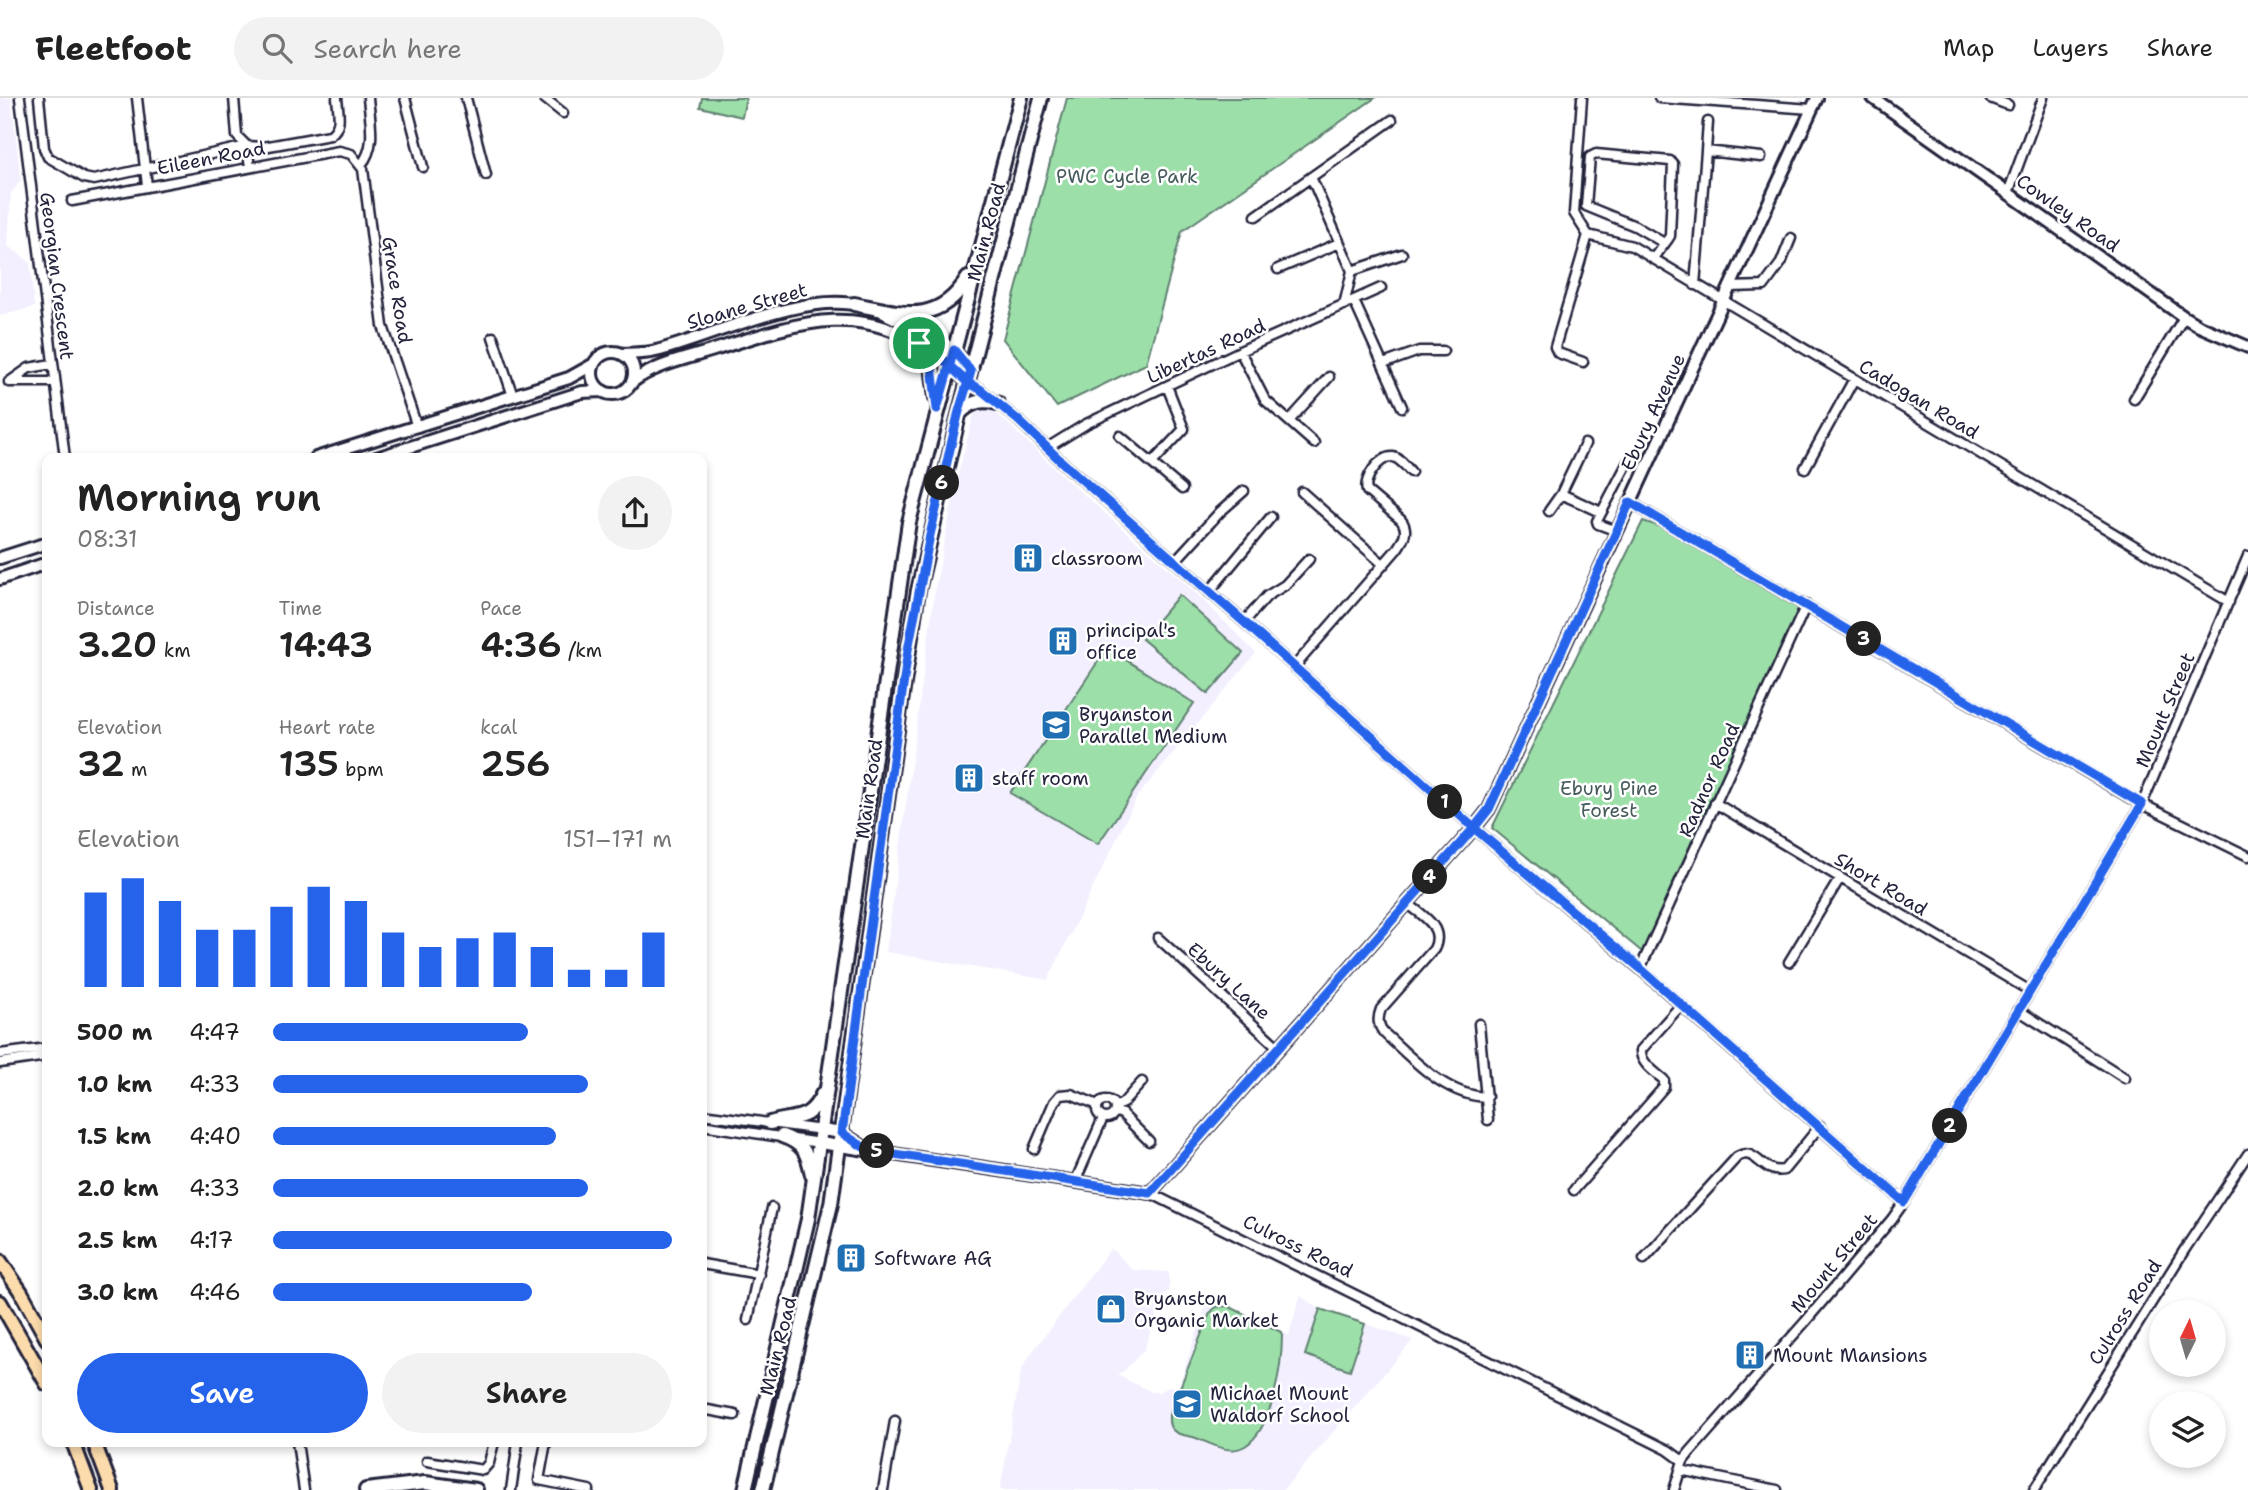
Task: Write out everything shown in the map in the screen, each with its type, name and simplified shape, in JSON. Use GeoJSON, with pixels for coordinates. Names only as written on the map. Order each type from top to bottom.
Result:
{"type":"FeatureCollection","features":[{"type":"Feature","properties":{"kind":"main road","name":"Main Road"},"geometry":{"type":"LineString","coordinates":[[745,1490],[802,1247],[813,1185],[904,552],[937,409],[1021,98]]}},
{"type":"Feature","properties":{"kind":"main road","name":"Main Road"},"geometry":{"type":"LineString","coordinates":[[763,1490],[824,1239],[841,1139],[912,627],[930,535],[958,415],[972,380],[1041,98]]}},
{"type":"Feature","properties":{"kind":"main road"},"geometry":{"type":"LineString","coordinates":[[854,304],[902,314],[928,312],[953,296],[975,267]]}},
{"type":"Feature","properties":{"kind":"main road"},"geometry":{"type":"LineString","coordinates":[[919,343],[932,366],[937,409]]}},
{"type":"Feature","properties":{"kind":"main road"},"geometry":{"type":"LineString","coordinates":[[958,415],[976,402],[997,403]]}},
{"type":"Feature","properties":{"kind":"main road"},"geometry":{"type":"LineString","coordinates":[[770,1124],[809,1114],[827,1084]]}},
{"type":"Feature","properties":{"kind":"main road"},"geometry":{"type":"LineString","coordinates":[[782,1136],[795,1141],[806,1150],[813,1185]]}},
{"type":"Feature","properties":{"kind":"main road"},"geometry":{"type":"LineString","coordinates":[[0,1261],[42,1330]]}},
{"type":"Feature","properties":{"kind":"main road"},"geometry":{"type":"LineString","coordinates":[[0,1302],[42,1375]]}},
{"type":"Feature","properties":{"kind":"main road"},"geometry":{"type":"LineString","coordinates":[[75,1447],[91,1490]]}},
{"type":"Feature","properties":{"kind":"main road"},"geometry":{"type":"LineString","coordinates":[[96,1447],[112,1486]]}},
{"type":"Feature","properties":{"kind":"main road"},"geometry":{"type":"LineString","coordinates":[[366,1490],[425,1483],[476,1490]]}},
{"type":"Feature","properties":{"kind":"street","name":"Georgian Crescent"},"geometry":{"type":"LineString","coordinates":[[20,98],[64,453]]}},
{"type":"Feature","properties":{"kind":"street"},"geometry":{"type":"LineString","coordinates":[[38,98],[44,148],[53,161],[94,180],[247,146],[263,147],[330,135],[340,120],[337,98]]}},
{"type":"Feature","properties":{"kind":"street"},"geometry":{"type":"LineString","coordinates":[[137,98],[147,186]]}},
{"type":"Feature","properties":{"kind":"street"},"geometry":{"type":"LineString","coordinates":[[234,98],[237,135],[247,146],[250,166]]}},
{"type":"Feature","properties":{"kind":"street"},"geometry":{"type":"LineString","coordinates":[[361,165],[368,157],[372,133],[368,98]]}},
{"type":"Feature","properties":{"kind":"street"},"geometry":{"type":"LineString","coordinates":[[405,98],[423,167]]}},
{"type":"Feature","properties":{"kind":"street"},"geometry":{"type":"LineString","coordinates":[[466,98],[486,175]]}},
{"type":"Feature","properties":{"kind":"street"},"geometry":{"type":"LineString","coordinates":[[544,98],[563,113]]}},
{"type":"Feature","properties":{"kind":"street"},"geometry":{"type":"LineString","coordinates":[[1582,98],[1574,213],[1588,235],[1555,346],[1558,353],[1583,362]]}},
{"type":"Feature","properties":{"kind":"street"},"geometry":{"type":"LineString","coordinates":[[1659,98],[1811,109]]}},
{"type":"Feature","properties":{"kind":"street"},"geometry":{"type":"LineString","coordinates":[[1760,98],[1768,107]]}},
{"type":"Feature","properties":{"kind":"street","name":"Ebury Avenue"},"geometry":{"type":"LineString","coordinates":[[1150,1193],[1474,828],[1493,801],[1816,98]]}},
{"type":"Feature","properties":{"kind":"street","name":"Cowley Road"},"geometry":{"type":"LineString","coordinates":[[1873,98],[2184,317],[2248,347]]}},
{"type":"Feature","properties":{"kind":"street"},"geometry":{"type":"LineString","coordinates":[[1990,98],[2008,105]]}},
{"type":"Feature","properties":{"kind":"street"},"geometry":{"type":"LineString","coordinates":[[2008,193],[2043,98]]}},
{"type":"Feature","properties":{"kind":"street"},"geometry":{"type":"LineString","coordinates":[[1256,216],[1392,120]]}},
{"type":"Feature","properties":{"kind":"street"},"geometry":{"type":"LineString","coordinates":[[1696,285],[1708,122]]}},
{"type":"Feature","properties":{"kind":"street","name":"Eileen Road"},"geometry":{"type":"LineString","coordinates":[[72,201],[339,151],[355,157]]}},
{"type":"Feature","properties":{"kind":"street"},"geometry":{"type":"LineString","coordinates":[[1706,151],[1761,157]]}},
{"type":"Feature","properties":{"kind":"street"},"geometry":{"type":"LineString","coordinates":[[1653,259],[1670,236],[1675,168],[1672,162],[1596,154],[1590,157],[1586,206],[1635,226],[1664,243]]}},
{"type":"Feature","properties":{"kind":"street","name":"Grace Road"},"geometry":{"type":"LineString","coordinates":[[355,157],[363,169],[383,326],[417,427]]}},
{"type":"Feature","properties":{"kind":"street"},"geometry":{"type":"LineString","coordinates":[[1311,177],[1352,271],[1344,305]]}},
{"type":"Feature","properties":{"kind":"street","name":"Cadogan Road"},"geometry":{"type":"LineString","coordinates":[[1588,235],[1632,246],[2229,601]]}},
{"type":"Feature","properties":{"kind":"street"},"geometry":{"type":"LineString","coordinates":[[1729,287],[1764,286],[1781,263],[1791,238]]}},
{"type":"Feature","properties":{"kind":"street"},"geometry":{"type":"LineString","coordinates":[[1278,269],[1339,243]]}},
{"type":"Feature","properties":{"kind":"street"},"geometry":{"type":"LineString","coordinates":[[1352,271],[1402,254]]}},
{"type":"Feature","properties":{"kind":"street","name":"Libertas Road"},"geometry":{"type":"LineString","coordinates":[[1047,448],[1086,424],[1381,288]]}},
{"type":"Feature","properties":{"kind":"street"},"geometry":{"type":"LineString","coordinates":[[1354,301],[1402,407]]}},
{"type":"Feature","properties":{"kind":"street","name":"Sloane Street"},"geometry":{"type":"LineString","coordinates":[[623,354],[655,352],[801,307],[854,304],[901,320],[954,350],[972,380]]}},
{"type":"Feature","properties":{"kind":"street"},"geometry":{"type":"LineString","coordinates":[[2134,400],[2184,317]]}},
{"type":"Feature","properties":{"kind":"street","name":"Sloane Street"},"geometry":{"type":"LineString","coordinates":[[632,382],[655,369],[742,341],[819,321],[869,323],[919,343],[938,355],[972,380],[1474,828],[1640,968],[1904,1202]]}},
{"type":"Feature","properties":{"kind":"street"},"geometry":{"type":"LineString","coordinates":[[492,337],[512,396],[518,403],[540,406]]}},
{"type":"Feature","properties":{"kind":"street"},"geometry":{"type":"LineString","coordinates":[[1240,351],[1265,400],[1314,443]]}},
{"type":"Feature","properties":{"kind":"street"},"geometry":{"type":"LineString","coordinates":[[1383,364],[1415,352],[1443,351]]}},
{"type":"Feature","properties":{"kind":"street"},"geometry":{"type":"LineString","coordinates":[[332,453],[575,376],[609,352],[623,354],[629,358],[634,369],[632,382],[620,393],[582,392],[392,453]]}},
{"type":"Feature","properties":{"kind":"street"},"geometry":{"type":"LineString","coordinates":[[52,364],[29,368],[9,382],[55,382]]}},
{"type":"Feature","properties":{"kind":"street"},"geometry":{"type":"LineString","coordinates":[[594,364],[594,382],[603,391]]}},
{"type":"Feature","properties":{"kind":"street"},"geometry":{"type":"LineString","coordinates":[[1289,421],[1329,377]]}},
{"type":"Feature","properties":{"kind":"street"},"geometry":{"type":"LineString","coordinates":[[1805,468],[1854,379]]}},
{"type":"Feature","properties":{"kind":"street"},"geometry":{"type":"LineString","coordinates":[[553,383],[565,398]]}},
{"type":"Feature","properties":{"kind":"street"},"geometry":{"type":"LineString","coordinates":[[1152,463],[1184,429],[1167,386]]}},
{"type":"Feature","properties":{"kind":"street"},"geometry":{"type":"LineString","coordinates":[[417,427],[422,435],[470,423],[484,424]]}},
{"type":"Feature","properties":{"kind":"street"},"geometry":{"type":"LineString","coordinates":[[1120,436],[1182,489]]}},
{"type":"Feature","properties":{"kind":"street"},"geometry":{"type":"LineString","coordinates":[[1549,511],[1561,494],[1585,444]]}},
{"type":"Feature","properties":{"kind":"street"},"geometry":{"type":"LineString","coordinates":[[1294,667],[1402,542],[1405,525],[1367,491],[1366,481],[1382,460],[1390,457],[1398,459],[1411,472]]}},
{"type":"Feature","properties":{"kind":"street"},"geometry":{"type":"LineString","coordinates":[[1617,531],[1598,524],[1597,519],[1628,462]]}},
{"type":"Feature","properties":{"kind":"street"},"geometry":{"type":"LineString","coordinates":[[1175,561],[1220,512],[1244,491]]}},
{"type":"Feature","properties":{"kind":"street"},"geometry":{"type":"LineString","coordinates":[[1302,492],[1383,564]]}},
{"type":"Feature","properties":{"kind":"street"},"geometry":{"type":"LineString","coordinates":[[1561,494],[1601,512]]}},
{"type":"Feature","properties":{"kind":"street"},"geometry":{"type":"LineString","coordinates":[[1630,502],[2142,804],[2248,856]]}},
{"type":"Feature","properties":{"kind":"street"},"geometry":{"type":"LineString","coordinates":[[1209,592],[1271,517]]}},
{"type":"Feature","properties":{"kind":"street"},"geometry":{"type":"LineString","coordinates":[[0,558],[42,545]]}},
{"type":"Feature","properties":{"kind":"street","name":"Mount Street"},"geometry":{"type":"LineString","coordinates":[[1674,1490],[1681,1466],[1904,1202],[2142,804],[2248,556]]}},
{"type":"Feature","properties":{"kind":"street"},"geometry":{"type":"LineString","coordinates":[[1244,622],[1267,596],[1284,585],[1309,559]]}},
{"type":"Feature","properties":{"kind":"street"},"geometry":{"type":"LineString","coordinates":[[0,579],[42,565]]}},
{"type":"Feature","properties":{"kind":"street","name":"Radnor Road"},"geometry":{"type":"LineString","coordinates":[[1640,968],[1806,605]]}},
{"type":"Feature","properties":{"kind":"street","name":"Short Road"},"geometry":{"type":"LineString","coordinates":[[1715,803],[2030,991]]}},
{"type":"Feature","properties":{"kind":"street"},"geometry":{"type":"LineString","coordinates":[[1790,962],[1840,878]]}},
{"type":"Feature","properties":{"kind":"street"},"geometry":{"type":"LineString","coordinates":[[1407,903],[1435,927],[1438,942],[1381,1009],[1379,1025],[1384,1033],[1441,1082],[1473,1095],[1487,1097]]}},
{"type":"Feature","properties":{"kind":"street","name":"Ebury Lane"},"geometry":{"type":"LineString","coordinates":[[1158,937],[1279,1048]]}},
{"type":"Feature","properties":{"kind":"street"},"geometry":{"type":"LineString","coordinates":[[1574,1190],[1664,1087],[1664,1080],[1643,1061],[1641,1050],[1681,1005]]}},
{"type":"Feature","properties":{"kind":"street"},"geometry":{"type":"LineString","coordinates":[[2018,1010],[2126,1077]]}},
{"type":"Feature","properties":{"kind":"street"},"geometry":{"type":"LineString","coordinates":[[1479,1024],[1488,1120]]}},
{"type":"Feature","properties":{"kind":"street"},"geometry":{"type":"LineString","coordinates":[[0,1054],[42,1049]]}},
{"type":"Feature","properties":{"kind":"street"},"geometry":{"type":"LineString","coordinates":[[0,1063],[42,1057]]}},
{"type":"Feature","properties":{"kind":"street"},"geometry":{"type":"LineString","coordinates":[[1098,1105],[1098,1114],[1103,1118],[1110,1117],[1142,1082]]}},
{"type":"Feature","properties":{"kind":"street"},"geometry":{"type":"LineString","coordinates":[[1034,1149],[1054,1102],[1060,1095],[1071,1094],[1098,1105]]}},
{"type":"Feature","properties":{"kind":"street"},"geometry":{"type":"LineString","coordinates":[[1098,1105],[1107,1100],[1149,1141]]}},
{"type":"Feature","properties":{"kind":"street","name":"Culross Road"},"geometry":{"type":"LineString","coordinates":[[707,1115],[770,1124],[821,1137]]}},
{"type":"Feature","properties":{"kind":"street"},"geometry":{"type":"LineString","coordinates":[[1075,1182],[1103,1118]]}},
{"type":"Feature","properties":{"kind":"street","name":"Culross Road"},"geometry":{"type":"LineString","coordinates":[[707,1126],[782,1136],[841,1139],[868,1150],[1150,1193],[1668,1450],[1681,1466],[1777,1490]]}},
{"type":"Feature","properties":{"kind":"street"},"geometry":{"type":"LineString","coordinates":[[1644,1259],[1737,1157],[1748,1154],[1770,1171],[1784,1170],[1820,1126]]}},
{"type":"Feature","properties":{"kind":"street","name":"Culross Road"},"geometry":{"type":"LineString","coordinates":[[2034,1490],[2185,1249],[2248,1154]]}},
{"type":"Feature","properties":{"kind":"street"},"geometry":{"type":"LineString","coordinates":[[748,1320],[772,1208]]}},
{"type":"Feature","properties":{"kind":"street"},"geometry":{"type":"LineString","coordinates":[[707,1265],[759,1274]]}},
{"type":"Feature","properties":{"kind":"street"},"geometry":{"type":"LineString","coordinates":[[707,1410],[735,1415]]}},
{"type":"Feature","properties":{"kind":"street"},"geometry":{"type":"LineString","coordinates":[[883,1490],[895,1421]]}},
{"type":"Feature","properties":{"kind":"street"},"geometry":{"type":"LineString","coordinates":[[298,1447],[304,1490]]}},
{"type":"Feature","properties":{"kind":"street"},"geometry":{"type":"LineString","coordinates":[[427,1461],[483,1470],[489,1462],[493,1447]]}},
{"type":"Feature","properties":{"kind":"street"},"geometry":{"type":"LineString","coordinates":[[511,1490],[517,1447]]}},
{"type":"Feature","properties":{"kind":"street"},"geometry":{"type":"LineString","coordinates":[[545,1447],[539,1480],[589,1490]]}},
{"type":"Feature","properties":{"kind":"shaded area"},"geometry":{"type":"Polygon","coordinates":[[[0,98],[11,98],[21,180],[11,193],[8,246],[30,262],[34,307],[0,316],[0,98]]]}},
{"type":"Feature","properties":{"kind":"shaded area","name":"Bryanston Parallel Medium"},"geometry":{"type":"Polygon","coordinates":[[[979,407],[988,407],[1006,422],[1066,479],[1196,593],[1256,653],[1137,797],[1048,980],[886,952],[935,589],[957,478],[973,417],[979,407]]]}},
{"type":"Feature","properties":{"kind":"shaded area","name":"Michael Mount Waldorf School"},"geometry":{"type":"Polygon","coordinates":[[[1111,1248],[1133,1270],[1169,1272],[1169,1291],[1164,1294],[1144,1350],[1117,1375],[1152,1392],[1160,1392],[1170,1386],[1178,1389],[1209,1295],[1289,1335],[1300,1296],[1317,1307],[1413,1340],[1283,1490],[1000,1490],[1021,1371],[1030,1355],[1111,1248]]]}},
{"type":"Feature","properties":{"kind":"green space"},"geometry":{"type":"Polygon","coordinates":[[[702,98],[746,98],[742,117],[700,107],[702,98]]]}},
{"type":"Feature","properties":{"kind":"green space","name":"PWC Cycle Park"},"geometry":{"type":"Polygon","coordinates":[[[1067,98],[1375,98],[1182,231],[1146,364],[1057,407],[1003,339],[1067,98]]]}},
{"type":"Feature","properties":{"kind":"green space","name":"Ebury Pine Forest"},"geometry":{"type":"Polygon","coordinates":[[[1643,521],[1661,527],[1805,612],[1710,801],[1642,952],[1492,828],[1643,521]]]}},
{"type":"Feature","properties":{"kind":"green space"},"geometry":{"type":"Polygon","coordinates":[[[1179,595],[1243,653],[1208,694],[1142,639],[1179,595]]]}},
{"type":"Feature","properties":{"kind":"green space"},"geometry":{"type":"Polygon","coordinates":[[[1107,648],[1194,703],[1098,844],[1010,793],[1107,648]]]}},
{"type":"Feature","properties":{"kind":"green space"},"geometry":{"type":"Polygon","coordinates":[[[1228,1306],[1281,1332],[1282,1335],[1278,1378],[1263,1426],[1245,1446],[1232,1450],[1177,1433],[1171,1428],[1169,1421],[1169,1415],[1210,1313],[1216,1307],[1228,1306]]]}},
{"type":"Feature","properties":{"kind":"green space"},"geometry":{"type":"Polygon","coordinates":[[[1320,1309],[1365,1324],[1350,1370],[1305,1355],[1320,1309]]]}},
{"type":"Feature","properties":{"kind":"place","name":"classroom"},"geometry":{"type":"Point","coordinates":[1028,558]}},
{"type":"Feature","properties":{"kind":"place","name":"principal's office"},"geometry":{"type":"Point","coordinates":[1063,641]}},
{"type":"Feature","properties":{"kind":"place","name":"Bryanston Parallel Medium"},"geometry":{"type":"Point","coordinates":[1056,725]}},
{"type":"Feature","properties":{"kind":"place","name":"staff room"},"geometry":{"type":"Point","coordinates":[969,778]}},
{"type":"Feature","properties":{"kind":"place","name":"Software AG"},"geometry":{"type":"Point","coordinates":[851,1258]}},
{"type":"Feature","properties":{"kind":"place","name":"Bryanston Organic Market"},"geometry":{"type":"Point","coordinates":[1111,1309]}},
{"type":"Feature","properties":{"kind":"place","name":"Mount Mansions"},"geometry":{"type":"Point","coordinates":[1750,1355]}},
{"type":"Feature","properties":{"kind":"place","name":"Michael Mount Waldorf School"},"geometry":{"type":"Point","coordinates":[1187,1404]}},
{"type":"Feature","properties":{"kind":"route"},"geometry":{"type":"LineString","coordinates":[[919,343],[932,366],[937,409],[950,366],[954,350],[971,371],[968,383],[958,415],[918,591],[856,1022],[842,1133],[868,1150],[1150,1193],[1474,828],[1489,809],[1630,502],[2142,804],[1904,1202],[1640,968],[1474,828],[1018,420],[976,386],[968,383],[950,366],[938,355],[919,343]]}}]}
